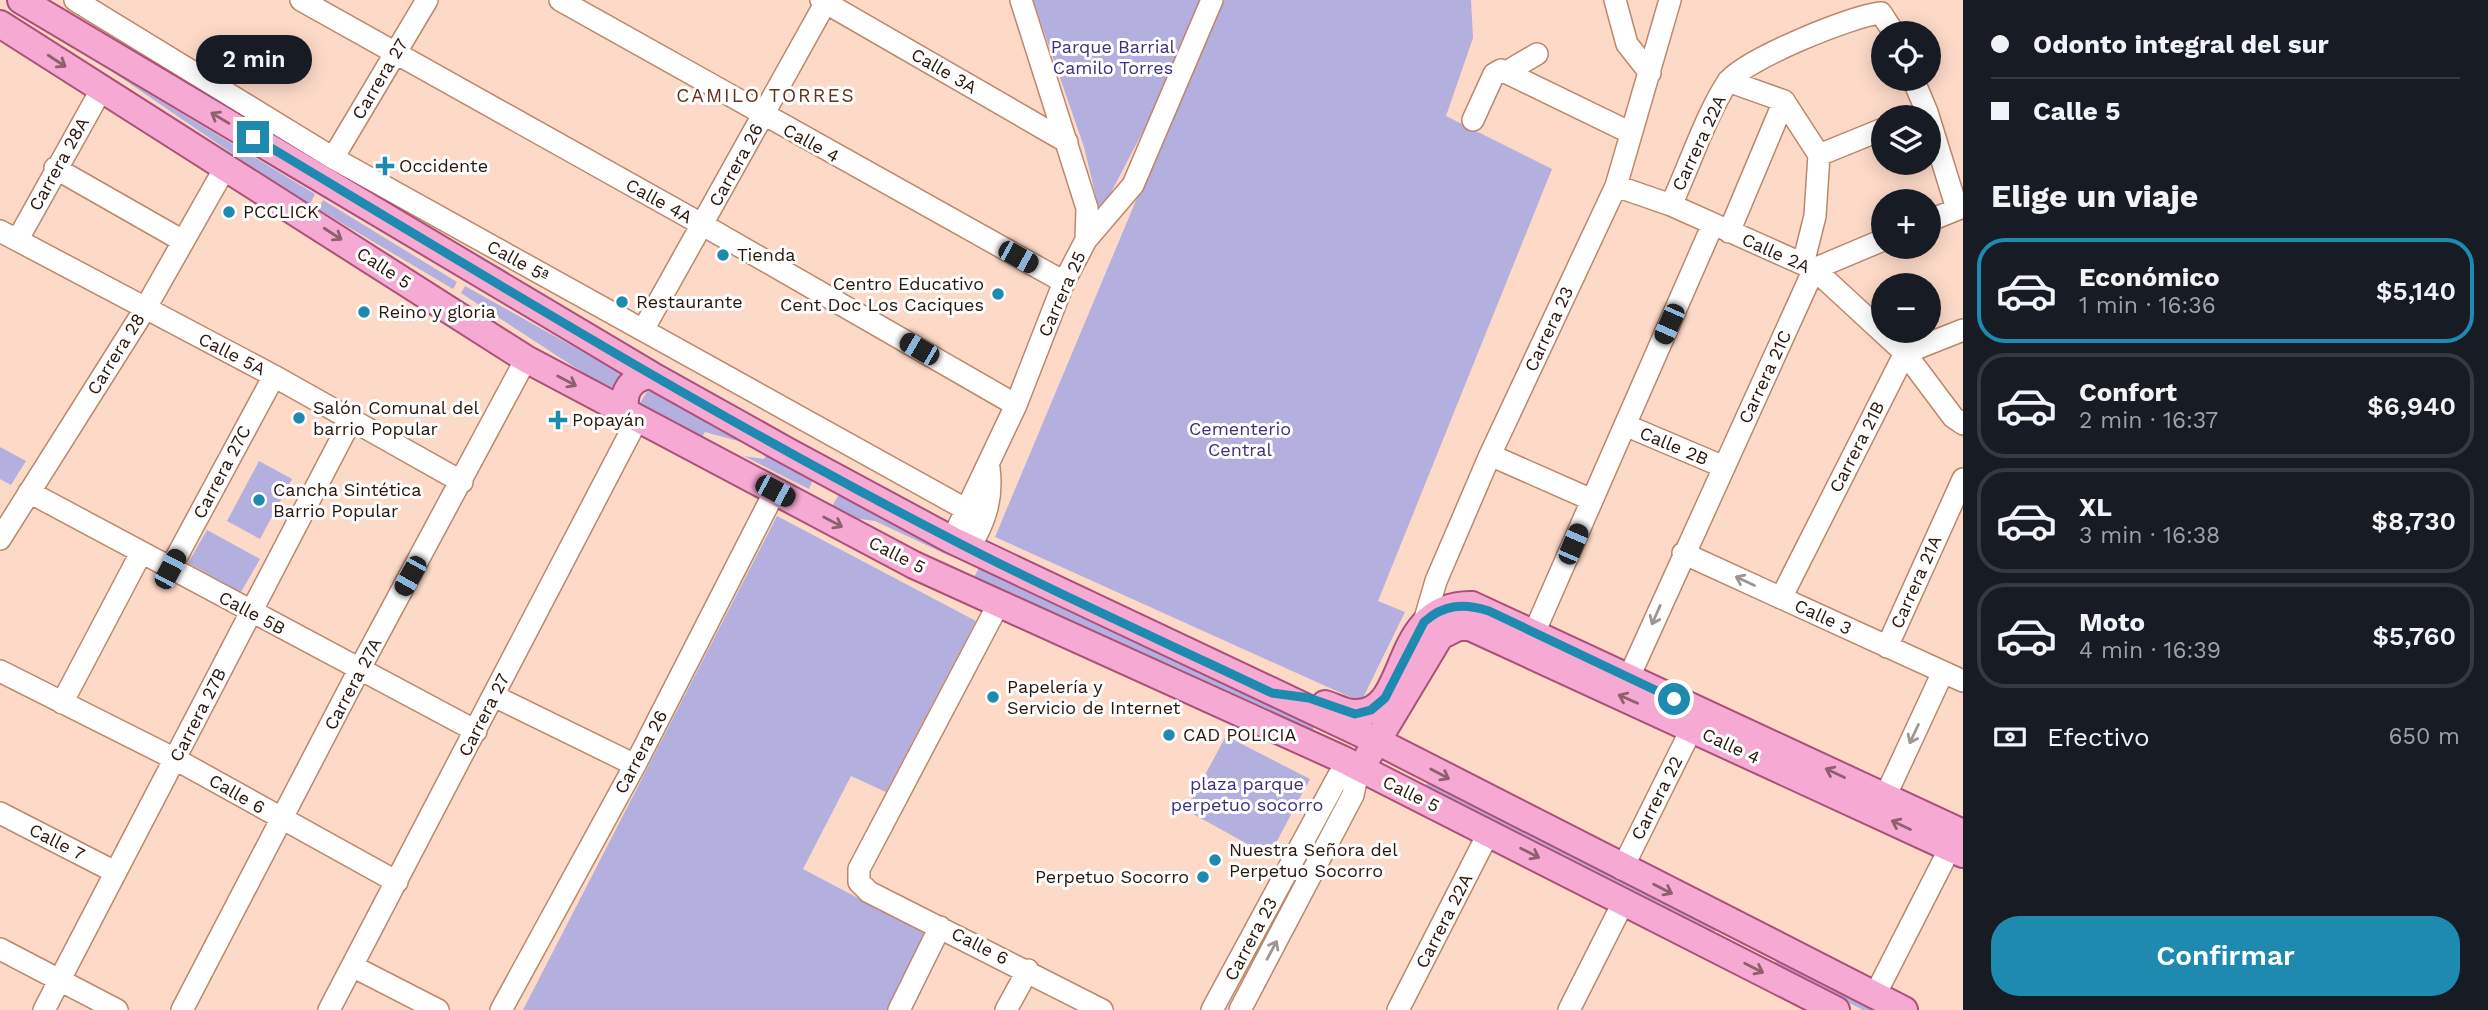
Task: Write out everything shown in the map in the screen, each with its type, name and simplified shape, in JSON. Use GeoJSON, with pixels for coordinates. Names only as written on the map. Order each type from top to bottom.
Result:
{"type":"FeatureCollection","features":[{"type":"Feature","properties":{"kind":"main road","name":"Calle 5"},"geometry":{"type":"LineString","coordinates":[[19,0],[651,375],[817,467],[961,544],[1379,742],[1622,869],[1904,1010]]}},
{"type":"Feature","properties":{"kind":"main road","name":"Calle 5"},"geometry":{"type":"LineString","coordinates":[[1,24],[526,359],[914,565],[1359,768],[1836,1010]]}},
{"type":"Feature","properties":{"kind":"main road"},"geometry":{"type":"LineString","coordinates":[[632,415],[624,403],[629,386],[643,376],[651,375]]}},
{"type":"Feature","properties":{"kind":"main road"},"geometry":{"type":"LineString","coordinates":[[798,503],[810,499],[818,490],[820,479],[817,467]]}},
{"type":"Feature","properties":{"kind":"main road"},"geometry":{"type":"LineString","coordinates":[[914,565],[957,572],[966,565],[961,544]]}},
{"type":"Feature","properties":{"kind":"main road"},"geometry":{"type":"LineString","coordinates":[[1424,622],[1445,608],[1465,616]]}},
{"type":"Feature","properties":{"kind":"main road","name":"Calle 4"},"geometry":{"type":"LineString","coordinates":[[1465,616],[1534,633],[1629,677],[1885,797],[1959,845]]}},
{"type":"Feature","properties":{"kind":"main road","name":"Calle 4"},"geometry":{"type":"LineString","coordinates":[[1465,616],[1470,627],[1959,845]]}},
{"type":"Feature","properties":{"kind":"main road","name":"Carrera 23"},"geometry":{"type":"LineString","coordinates":[[1359,768],[1379,742],[1433,646],[1440,636],[1465,616]]}},
{"type":"Feature","properties":{"kind":"main road","name":"Carrera 23"},"geometry":{"type":"LineString","coordinates":[[1355,714],[1371,710],[1385,698],[1424,622]]}},
{"type":"Feature","properties":{"kind":"main road","name":"Calle 5"},"geometry":{"type":"LineString","coordinates":[[1272,693],[1309,698],[1355,714]]}},
{"type":"Feature","properties":{"kind":"main road"},"geometry":{"type":"LineString","coordinates":[[1741,750],[1787,751]]}},
{"type":"Feature","properties":{"kind":"main road"},"geometry":{"type":"LineString","coordinates":[[1686,933],[1760,938]]}},
{"type":"Feature","properties":{"kind":"street"},"geometry":{"type":"LineString","coordinates":[[1,24],[19,0]]}},
{"type":"Feature","properties":{"kind":"street","name":"Calle 5ª"},"geometry":{"type":"LineString","coordinates":[[75,0],[333,158],[967,510]]}},
{"type":"Feature","properties":{"kind":"street","name":"Calle 4A"},"geometry":{"type":"LineString","coordinates":[[301,0],[703,225],[1016,405]]}},
{"type":"Feature","properties":{"kind":"street","name":"Carrera 27"},"geometry":{"type":"LineString","coordinates":[[333,158],[427,0]]}},
{"type":"Feature","properties":{"kind":"street","name":"Calle 4"},"geometry":{"type":"LineString","coordinates":[[560,0],[763,116],[1064,282]]}},
{"type":"Feature","properties":{"kind":"street","name":"Carrera 25"},"geometry":{"type":"LineString","coordinates":[[961,544],[967,510],[1016,405],[1064,282],[1086,240],[1087,208],[1021,0]]}},
{"type":"Feature","properties":{"kind":"street"},"geometry":{"type":"LineString","coordinates":[[1086,240],[1133,185],[1212,0]]}},
{"type":"Feature","properties":{"kind":"street"},"geometry":{"type":"LineString","coordinates":[[1615,0],[1627,44],[1650,73]]}},
{"type":"Feature","properties":{"kind":"street","name":"Carrera 23"},"geometry":{"type":"LineString","coordinates":[[1424,622],[1436,581],[1490,455],[1616,186],[1670,0]]}},
{"type":"Feature","properties":{"kind":"street","name":"Carrera 26"},"geometry":{"type":"LineString","coordinates":[[643,330],[825,1]]}},
{"type":"Feature","properties":{"kind":"street","name":"Calle 3A"},"geometry":{"type":"LineString","coordinates":[[825,1],[1067,142]]}},
{"type":"Feature","properties":{"kind":"street","name":"Carrera 22A"},"geometry":{"type":"LineString","coordinates":[[1671,205],[1728,80],[1763,58],[1861,15],[1881,13],[1886,21]]}},
{"type":"Feature","properties":{"kind":"street"},"geometry":{"type":"LineString","coordinates":[[1473,120],[1494,74],[1508,71],[1537,54]]}},
{"type":"Feature","properties":{"kind":"street"},"geometry":{"type":"LineString","coordinates":[[1508,71],[1631,134]]}},
{"type":"Feature","properties":{"kind":"street"},"geometry":{"type":"LineString","coordinates":[[1728,80],[1784,101],[1819,155],[1871,135]]}},
{"type":"Feature","properties":{"kind":"street","name":"Carrera 28A"},"geometry":{"type":"LineString","coordinates":[[9,235],[55,168],[101,90]]}},
{"type":"Feature","properties":{"kind":"street"},"geometry":{"type":"LineString","coordinates":[[1534,633],[1625,425],[1784,101]]}},
{"type":"Feature","properties":{"kind":"street","name":"Carrera 21C"},"geometry":{"type":"LineString","coordinates":[[1629,677],[1683,552],[1724,467],[1809,267],[1819,155]]}},
{"type":"Feature","properties":{"kind":"street"},"geometry":{"type":"LineString","coordinates":[[1941,163],[1960,208],[1941,216]]}},
{"type":"Feature","properties":{"kind":"street","name":"Carrera 28"},"geometry":{"type":"LineString","coordinates":[[0,539],[145,309],[226,166]]}},
{"type":"Feature","properties":{"kind":"street"},"geometry":{"type":"LineString","coordinates":[[55,168],[183,241]]}},
{"type":"Feature","properties":{"kind":"street","name":"Calle 2A"},"geometry":{"type":"LineString","coordinates":[[1616,186],[1671,205],[1809,267],[1905,352],[1953,417],[1963,424]]}},
{"type":"Feature","properties":{"kind":"street","name":"Calle 5A"},"geometry":{"type":"LineString","coordinates":[[9,235],[274,376],[462,482]]}},
{"type":"Feature","properties":{"kind":"street"},"geometry":{"type":"LineString","coordinates":[[1809,267],[1871,244]]}},
{"type":"Feature","properties":{"kind":"street"},"geometry":{"type":"LineString","coordinates":[[1905,352],[1963,330]]}},
{"type":"Feature","properties":{"kind":"street","name":"Carrera 21B"},"geometry":{"type":"LineString","coordinates":[[1781,598],[1905,352]]}},
{"type":"Feature","properties":{"kind":"street","name":"Carrera 27A"},"geometry":{"type":"LineString","coordinates":[[182,1010],[359,670],[526,359]]}},
{"type":"Feature","properties":{"kind":"street","name":"Carrera 27C"},"geometry":{"type":"LineString","coordinates":[[170,569],[274,376]]}},
{"type":"Feature","properties":{"kind":"street","name":"Carrera 27"},"geometry":{"type":"LineString","coordinates":[[329,1010],[354,967],[494,696],[632,415]]}},
{"type":"Feature","properties":{"kind":"street","name":"Carrera 27B"},"geometry":{"type":"LineString","coordinates":[[44,1010],[115,872],[177,760],[250,612],[351,420]]}},
{"type":"Feature","properties":{"kind":"street","name":"Calle 2B"},"geometry":{"type":"LineString","coordinates":[[1625,425],[1724,467]]}},
{"type":"Feature","properties":{"kind":"street"},"geometry":{"type":"LineString","coordinates":[[1490,455],[1592,500]]}},
{"type":"Feature","properties":{"kind":"street","name":"Carrera 25"},"geometry":{"type":"LineString","coordinates":[[961,544],[989,507],[991,484],[988,462]]}},
{"type":"Feature","properties":{"kind":"street","name":"Carrera 21A"},"geometry":{"type":"LineString","coordinates":[[1887,647],[1963,479]]}},
{"type":"Feature","properties":{"kind":"street","name":"Carrera 26"},"geometry":{"type":"LineString","coordinates":[[501,1010],[635,765],[775,491]]}},
{"type":"Feature","properties":{"kind":"street","name":"Calle 5B"},"geometry":{"type":"LineString","coordinates":[[29,492],[475,731]]}},
{"type":"Feature","properties":{"kind":"street","name":"Calle 3"},"geometry":{"type":"LineString","coordinates":[[1683,552],[1953,677]]}},
{"type":"Feature","properties":{"kind":"street"},"geometry":{"type":"LineString","coordinates":[[62,703],[141,553]]}},
{"type":"Feature","properties":{"kind":"street"},"geometry":{"type":"LineString","coordinates":[[1436,581],[1465,616]]}},
{"type":"Feature","properties":{"kind":"street","name":"Calle 6"},"geometry":{"type":"LineString","coordinates":[[999,603],[859,869],[859,882],[869,892],[1028,970],[1102,1010]]}},
{"type":"Feature","properties":{"kind":"street","name":"Calle 6"},"geometry":{"type":"LineString","coordinates":[[0,671],[177,760],[397,882]]}},
{"type":"Feature","properties":{"kind":"street"},"geometry":{"type":"LineString","coordinates":[[1885,797],[1953,677]]}},
{"type":"Feature","properties":{"kind":"street"},"geometry":{"type":"LineString","coordinates":[[494,696],[635,765]]}},
{"type":"Feature","properties":{"kind":"street","name":"Carrera 22"},"geometry":{"type":"LineString","coordinates":[[1622,869],[1692,728]]}},
{"type":"Feature","properties":{"kind":"street","name":"Carrera 23"},"geometry":{"type":"LineString","coordinates":[[1212,1010],[1339,775],[1359,768]]}},
{"type":"Feature","properties":{"kind":"street","name":"Carrera 23"},"geometry":{"type":"LineString","coordinates":[[1240,1010],[1353,795],[1359,768]]}},
{"type":"Feature","properties":{"kind":"street","name":"Calle 7"},"geometry":{"type":"LineString","coordinates":[[0,813],[115,872]]}},
{"type":"Feature","properties":{"kind":"street","name":"Carrera 22A"},"geometry":{"type":"LineString","coordinates":[[1398,1010],[1489,832]]}},
{"type":"Feature","properties":{"kind":"street"},"geometry":{"type":"LineString","coordinates":[[1875,995],[1959,845]]}},
{"type":"Feature","properties":{"kind":"street"},"geometry":{"type":"LineString","coordinates":[[1569,1010],[1624,901]]}},
{"type":"Feature","properties":{"kind":"street"},"geometry":{"type":"LineString","coordinates":[[899,1010],[940,926]]}},
{"type":"Feature","properties":{"kind":"street"},"geometry":{"type":"LineString","coordinates":[[0,949],[117,1010]]}},
{"type":"Feature","properties":{"kind":"street"},"geometry":{"type":"LineString","coordinates":[[354,967],[438,1010]]}},
{"type":"Feature","properties":{"kind":"street"},"geometry":{"type":"LineString","coordinates":[[1006,1010],[1028,970]]}},
{"type":"Feature","properties":{"kind":"green space","name":"Parque Barrial Camilo Torres"},"geometry":{"type":"Polygon","coordinates":[[[1033,0],[1202,0],[1153,112],[1104,206],[1098,205],[1084,147],[1033,0]]]}},
{"type":"Feature","properties":{"kind":"green space","name":"Cementerio Central"},"geometry":{"type":"Polygon","coordinates":[[[1220,0],[1471,0],[1473,38],[1446,116],[1552,169],[1378,601],[1405,612],[1361,702],[995,537],[1220,0]]]}},
{"type":"Feature","properties":{"kind":"green space"},"geometry":{"type":"Polygon","coordinates":[[[107,68],[315,194],[309,206],[107,68]]]}},
{"type":"Feature","properties":{"kind":"green space"},"geometry":{"type":"Polygon","coordinates":[[[323,200],[457,282],[453,289],[318,209],[323,200]]]}},
{"type":"Feature","properties":{"kind":"green space"},"geometry":{"type":"Polygon","coordinates":[[[465,286],[624,375],[614,393],[461,293],[465,286]]]}},
{"type":"Feature","properties":{"kind":"green space"},"geometry":{"type":"Polygon","coordinates":[[[648,390],[756,446],[705,432],[700,440],[638,406],[648,390]]]}},
{"type":"Feature","properties":{"kind":"green space"},"geometry":{"type":"Polygon","coordinates":[[[0,447],[26,461],[11,485],[0,479],[0,447]]]}},
{"type":"Feature","properties":{"kind":"green space"},"geometry":{"type":"Polygon","coordinates":[[[769,450],[814,477],[809,489],[744,456],[764,459],[769,450]]]}},
{"type":"Feature","properties":{"kind":"green space","name":"Cancha Sintética Barrio Popular"},"geometry":{"type":"Polygon","coordinates":[[[259,461],[292,479],[260,539],[227,521],[259,461]]]}},
{"type":"Feature","properties":{"kind":"green space"},"geometry":{"type":"Polygon","coordinates":[[[841,491],[954,558],[875,521],[845,517],[831,508],[841,491]]]}},
{"type":"Feature","properties":{"kind":"green space"},"geometry":{"type":"Polygon","coordinates":[[[777,516],[976,621],[886,792],[851,776],[803,869],[928,935],[889,1010],[523,1010],[777,516]]]}},
{"type":"Feature","properties":{"kind":"green space"},"geometry":{"type":"Polygon","coordinates":[[[207,530],[260,559],[241,592],[188,563],[207,530]]]}},
{"type":"Feature","properties":{"kind":"green space"},"geometry":{"type":"Polygon","coordinates":[[[980,566],[1315,723],[1313,730],[973,579],[980,566]]]}},
{"type":"Feature","properties":{"kind":"green space","name":"plaza parque perpetuo socorro"},"geometry":{"type":"Polygon","coordinates":[[[1226,736],[1310,779],[1269,856],[1186,810],[1226,736]]]}},
{"type":"Feature","properties":{"kind":"green space"},"geometry":{"type":"Polygon","coordinates":[[[1432,777],[1723,929],[1714,931],[1426,785],[1432,777]]]}},
{"type":"Feature","properties":{"kind":"green space"},"geometry":{"type":"Polygon","coordinates":[[[1778,958],[1878,1010],[1863,1010],[1774,964],[1778,958]]]}},
{"type":"Feature","properties":{"kind":"place","name":"Occidente"},"geometry":{"type":"Point","coordinates":[385,166]}},
{"type":"Feature","properties":{"kind":"place","name":"PCCLICK"},"geometry":{"type":"Point","coordinates":[229,212]}},
{"type":"Feature","properties":{"kind":"place","name":"Tienda"},"geometry":{"type":"Point","coordinates":[723,255]}},
{"type":"Feature","properties":{"kind":"place","name":"Centro Educativo Cent Doc Los Caciques"},"geometry":{"type":"Point","coordinates":[998,294]}},
{"type":"Feature","properties":{"kind":"place","name":"Restaurante"},"geometry":{"type":"Point","coordinates":[622,302]}},
{"type":"Feature","properties":{"kind":"place","name":"Reino y gloria"},"geometry":{"type":"Point","coordinates":[364,312]}},
{"type":"Feature","properties":{"kind":"place","name":"Salón Comunal del barrio Popular"},"geometry":{"type":"Point","coordinates":[299,418]}},
{"type":"Feature","properties":{"kind":"place","name":"Popayán"},"geometry":{"type":"Point","coordinates":[558,420]}},
{"type":"Feature","properties":{"kind":"place","name":"Cancha Sintética Barrio Popular"},"geometry":{"type":"Point","coordinates":[259,500]}},
{"type":"Feature","properties":{"kind":"place","name":"Papelería y Servicio de Internet"},"geometry":{"type":"Point","coordinates":[993,697]}},
{"type":"Feature","properties":{"kind":"place","name":"CAD POLICIA"},"geometry":{"type":"Point","coordinates":[1169,735]}},
{"type":"Feature","properties":{"kind":"place","name":"Nuestra Señora del Perpetuo Socorro"},"geometry":{"type":"Point","coordinates":[1215,860]}},
{"type":"Feature","properties":{"kind":"place","name":"Perpetuo Socorro"},"geometry":{"type":"Point","coordinates":[1203,877]}},
{"type":"Feature","properties":{"kind":"district","name":"CAMILO TORRES"},"geometry":{"type":"Point","coordinates":[766,95]}},
{"type":"Feature","properties":{"kind":"route"},"geometry":{"type":"LineString","coordinates":[[253,137],[651,375],[787,451],[952,540],[1272,693],[1309,698],[1355,714],[1371,710],[1385,698],[1424,622],[1433,614],[1457,605],[1489,611],[1674,699]]}}]}
